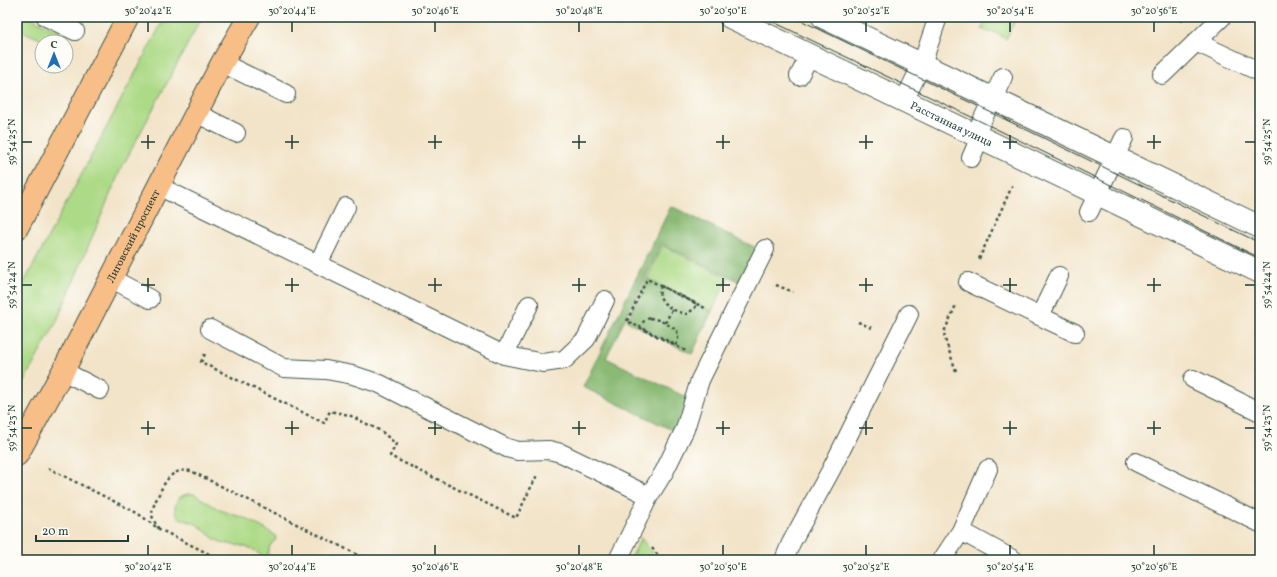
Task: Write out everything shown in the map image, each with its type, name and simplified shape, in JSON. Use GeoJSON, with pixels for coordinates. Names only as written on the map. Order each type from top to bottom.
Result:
{"type":"FeatureCollection","features":[{"type":"Feature","properties":{"kind":"main road"},"geometry":{"type":"LineString","coordinates":[[17,228],[128,17]]}},
{"type":"Feature","properties":{"kind":"main road","name":"Лиговский проспект"},"geometry":{"type":"LineString","coordinates":[[17,455],[63,371],[222,63],[250,17]]}},
{"type":"Feature","properties":{"kind":"street","name":"Расстанная улица"},"geometry":{"type":"LineString","coordinates":[[730,17],[978,136],[1093,203],[1260,272]]}},
{"type":"Feature","properties":{"kind":"street"},"geometry":{"type":"LineString","coordinates":[[823,17],[993,98],[1119,148],[1260,227]]}},
{"type":"Feature","properties":{"kind":"lane"},"geometry":{"type":"LineString","coordinates":[[46,17],[75,31]]}},
{"type":"Feature","properties":{"kind":"lane"},"geometry":{"type":"LineString","coordinates":[[904,101],[922,64],[938,17]]}},
{"type":"Feature","properties":{"kind":"lane"},"geometry":{"type":"LineString","coordinates":[[1162,75],[1222,17]]}},
{"type":"Feature","properties":{"kind":"lane"},"geometry":{"type":"LineString","coordinates":[[1196,42],[1260,72]]}},
{"type":"Feature","properties":{"kind":"lane"},"geometry":{"type":"LineString","coordinates":[[799,76],[810,55]]}},
{"type":"Feature","properties":{"kind":"lane"},"geometry":{"type":"LineString","coordinates":[[222,63],[286,94]]}},
{"type":"Feature","properties":{"kind":"lane"},"geometry":{"type":"LineString","coordinates":[[971,158],[993,98],[1003,77]]}},
{"type":"Feature","properties":{"kind":"lane"},"geometry":{"type":"LineString","coordinates":[[196,113],[236,133]]}},
{"type":"Feature","properties":{"kind":"lane"},"geometry":{"type":"LineString","coordinates":[[1093,203],[1119,148]]}},
{"type":"Feature","properties":{"kind":"lane"},"geometry":{"type":"LineString","coordinates":[[158,186],[504,355],[543,363],[564,360],[586,339],[605,300]]}},
{"type":"Feature","properties":{"kind":"lane"},"geometry":{"type":"LineString","coordinates":[[318,264],[346,208]]}},
{"type":"Feature","properties":{"kind":"lane"},"geometry":{"type":"LineString","coordinates":[[618,560],[649,496],[664,472],[685,429],[700,380],[765,249]]}},
{"type":"Feature","properties":{"kind":"lane"},"geometry":{"type":"LineString","coordinates":[[1040,316],[1058,276]]}},
{"type":"Feature","properties":{"kind":"lane"},"geometry":{"type":"LineString","coordinates":[[110,278],[150,299]]}},
{"type":"Feature","properties":{"kind":"lane"},"geometry":{"type":"LineString","coordinates":[[968,282],[1075,333]]}},
{"type":"Feature","properties":{"kind":"lane"},"geometry":{"type":"LineString","coordinates":[[504,355],[529,305]]}},
{"type":"Feature","properties":{"kind":"lane"},"geometry":{"type":"LineString","coordinates":[[784,560],[791,543],[832,470],[909,314]]}},
{"type":"Feature","properties":{"kind":"lane"},"geometry":{"type":"LineString","coordinates":[[213,331],[284,368],[326,370],[353,375],[380,384],[507,448],[518,451],[549,450],[561,453],[649,496]]}},
{"type":"Feature","properties":{"kind":"lane"},"geometry":{"type":"LineString","coordinates":[[63,371],[100,390]]}},
{"type":"Feature","properties":{"kind":"lane"},"geometry":{"type":"LineString","coordinates":[[1193,379],[1260,412]]}},
{"type":"Feature","properties":{"kind":"lane"},"geometry":{"type":"LineString","coordinates":[[1136,462],[1260,523]]}},
{"type":"Feature","properties":{"kind":"lane"},"geometry":{"type":"LineString","coordinates":[[942,560],[961,531],[988,468]]}},
{"type":"Feature","properties":{"kind":"lane"},"geometry":{"type":"LineString","coordinates":[[961,531],[1014,560]]}},
{"type":"Feature","properties":{"kind":"path"},"geometry":{"type":"LineString","coordinates":[[956,371],[944,332],[1016,179]]}},
{"type":"Feature","properties":{"kind":"path"},"geometry":{"type":"LineString","coordinates":[[709,362],[628,322],[647,279],[730,320]]}},
{"type":"Feature","properties":{"kind":"path"},"geometry":{"type":"LineString","coordinates":[[772,283],[793,292]]}},
{"type":"Feature","properties":{"kind":"path"},"geometry":{"type":"LineString","coordinates":[[661,286],[659,296],[661,300],[683,313],[688,314],[696,308],[697,304]]}},
{"type":"Feature","properties":{"kind":"path"},"geometry":{"type":"LineString","coordinates":[[665,323],[673,308]]}},
{"type":"Feature","properties":{"kind":"path"},"geometry":{"type":"LineString","coordinates":[[640,327],[646,319],[650,318],[654,318],[665,323],[677,330],[678,341],[676,346]]}},
{"type":"Feature","properties":{"kind":"path"},"geometry":{"type":"LineString","coordinates":[[213,331],[201,362],[324,423],[330,411],[349,416],[375,428],[381,431],[396,444],[390,456],[516,518],[538,475],[542,472]]}},
{"type":"Feature","properties":{"kind":"path"},"geometry":{"type":"LineString","coordinates":[[48,468],[137,513],[159,529],[222,560]]}},
{"type":"Feature","properties":{"kind":"path"},"geometry":{"type":"LineString","coordinates":[[159,529],[152,514],[153,506],[165,482],[170,476],[184,470],[191,471],[368,560]]}},
{"type":"Feature","properties":{"kind":"green space"},"geometry":{"type":"Polygon","coordinates":[[[17,17],[29,17],[64,34],[34,34],[34,36],[17,29],[17,17]]]}},
{"type":"Feature","properties":{"kind":"green space"},"geometry":{"type":"Polygon","coordinates":[[[165,17],[202,17],[120,171],[56,323],[17,394],[17,296],[165,17]]]}},
{"type":"Feature","properties":{"kind":"green space"},"geometry":{"type":"Polygon","coordinates":[[[987,17],[1017,17],[1006,39],[994,32],[988,32],[982,29],[987,17]]]}},
{"type":"Feature","properties":{"kind":"green space"},"geometry":{"type":"Polygon","coordinates":[[[671,206],[758,249],[742,283],[662,244],[606,358],[692,400],[676,432],[583,387],[671,206]]]}},
{"type":"Feature","properties":{"kind":"green space"},"geometry":{"type":"Polygon","coordinates":[[[663,246],[728,278],[712,311],[647,279],[663,246]]]}},
{"type":"Feature","properties":{"kind":"green space"},"geometry":{"type":"Polygon","coordinates":[[[647,279],[712,311],[692,354],[627,321],[647,279]]]}},
{"type":"Feature","properties":{"kind":"green space"},"geometry":{"type":"Polygon","coordinates":[[[187,494],[194,494],[220,510],[247,519],[275,535],[276,539],[270,546],[266,560],[248,547],[218,541],[202,528],[180,518],[175,512],[176,502],[179,498],[187,494]]]}},
{"type":"Feature","properties":{"kind":"green space"},"geometry":{"type":"Polygon","coordinates":[[[641,538],[654,555],[659,560],[630,560],[641,538]]]}},
{"type":"Feature","properties":{"kind":"tram line"},"geometry":{"type":"LineString","coordinates":[[763,17],[1260,258]]}},
{"type":"Feature","properties":{"kind":"tram line"},"geometry":{"type":"LineString","coordinates":[[794,17],[1260,243]]}}]}
